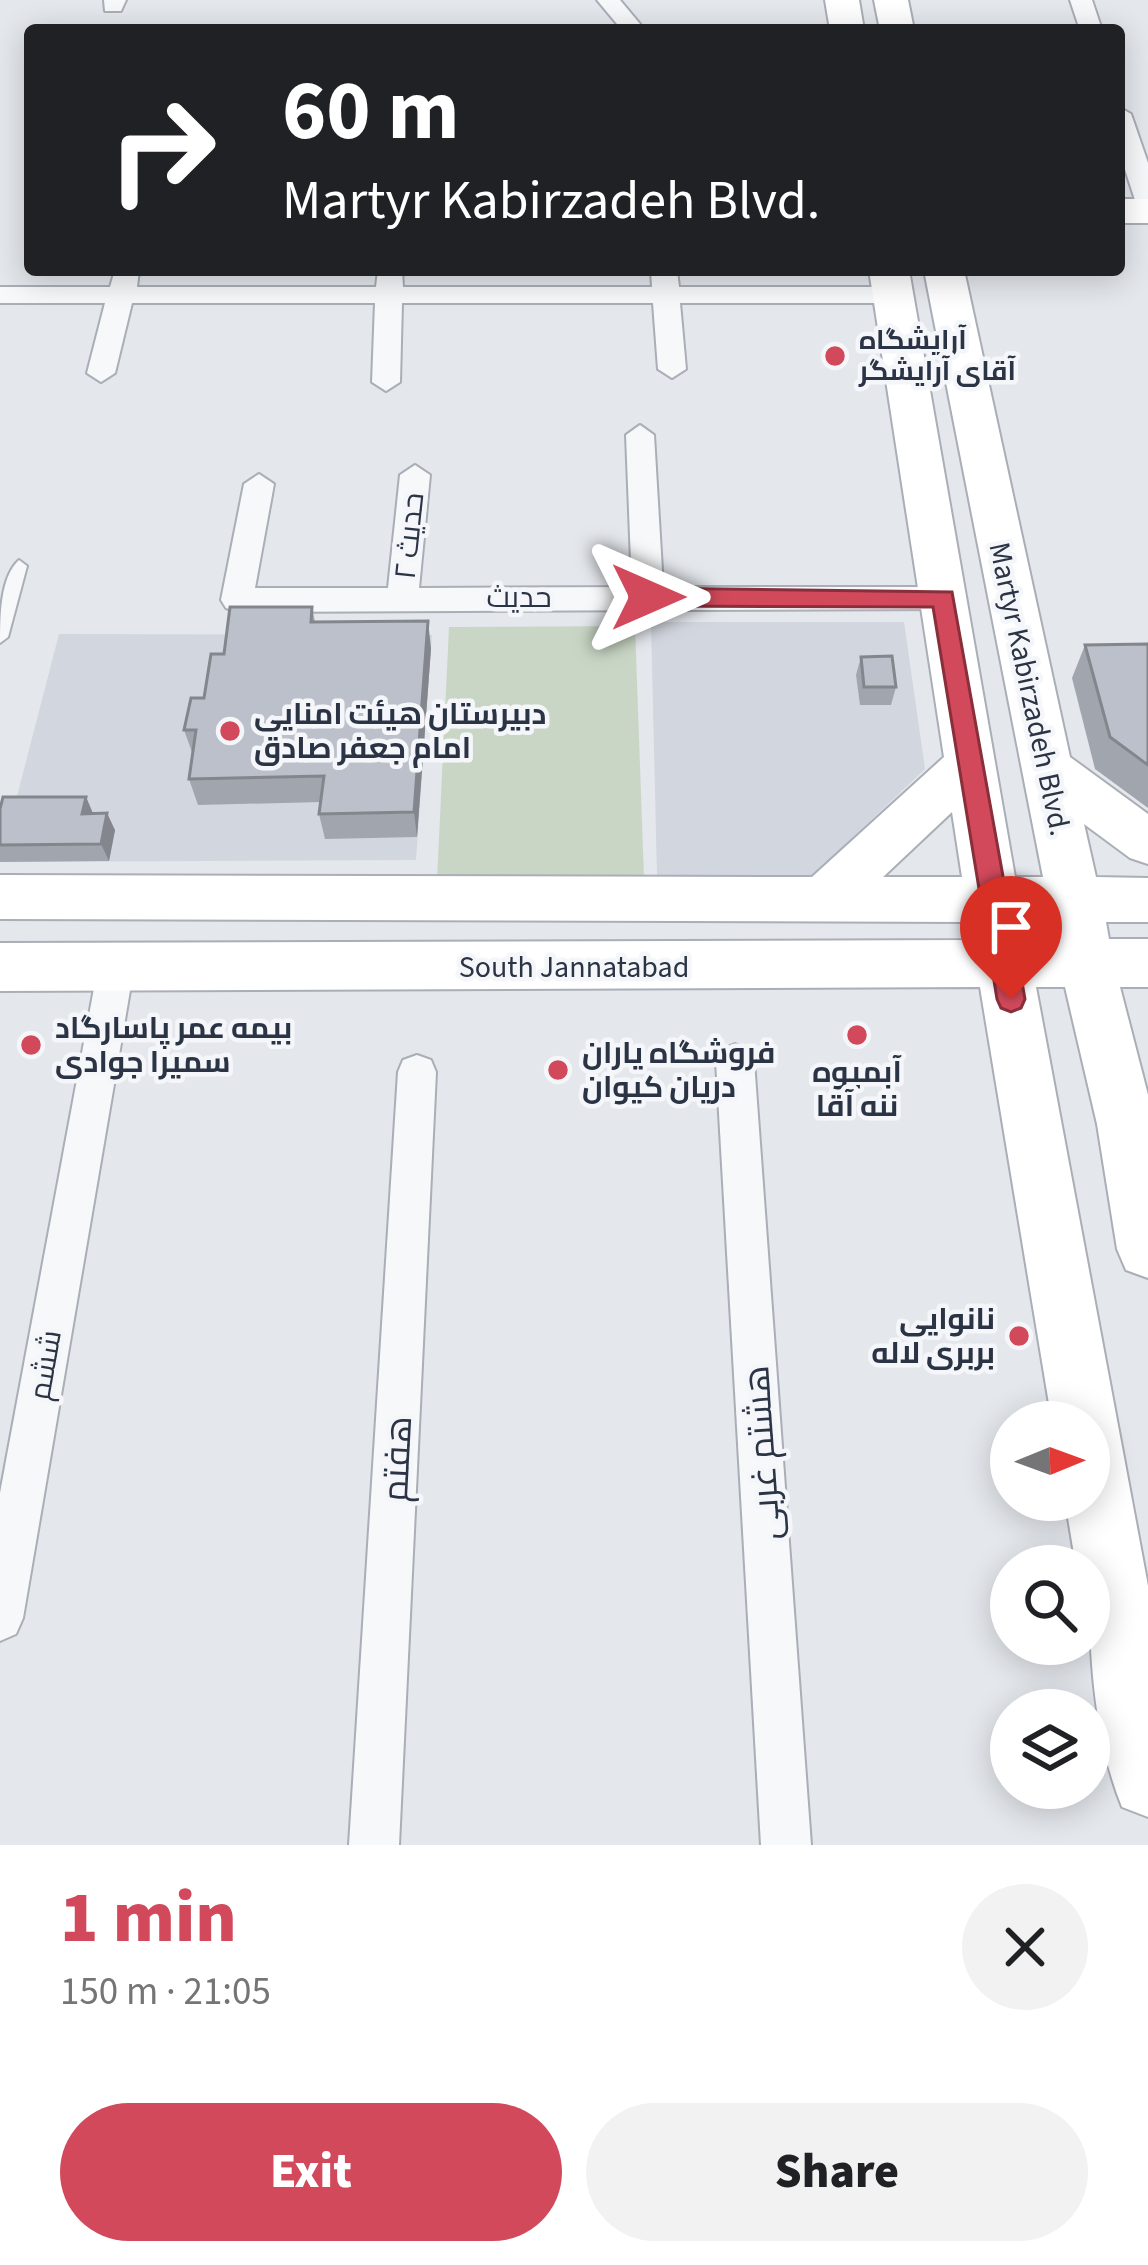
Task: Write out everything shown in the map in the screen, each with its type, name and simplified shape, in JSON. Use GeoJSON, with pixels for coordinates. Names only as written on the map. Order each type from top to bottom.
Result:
{"type":"FeatureCollection","features":[{"type":"Feature","properties":{"kind":"main road","name":"Martyr Kabirzadeh Blvd."},"geometry":{"type":"LineString","coordinates":[[945,276],[1087,963],[1137,1108],[1148,1249]]}},
{"type":"Feature","properties":{"kind":"main road","name":"Martyr Kabirzadeh Blvd."},"geometry":{"type":"LineString","coordinates":[[891,282],[1081,1401]]}},
{"type":"Feature","properties":{"kind":"main road"},"geometry":{"type":"LineString","coordinates":[[821,902],[972,762]]}},
{"type":"Feature","properties":{"kind":"main road"},"geometry":{"type":"LineString","coordinates":[[1047,768],[1148,843]]}},
{"type":"Feature","properties":{"kind":"main road"},"geometry":{"type":"LineString","coordinates":[[0,897],[1148,900]]}},
{"type":"Feature","properties":{"kind":"main road","name":"South Jannatabad"},"geometry":{"type":"LineString","coordinates":[[0,967],[1148,963]]}},
{"type":"Feature","properties":{"kind":"main road"},"geometry":{"type":"LineString","coordinates":[[1102,1521],[1148,1781]]}},
{"type":"Feature","properties":{"kind":"street"},"geometry":{"type":"LineString","coordinates":[[608,0],[629,24]]}},
{"type":"Feature","properties":{"kind":"street"},"geometry":{"type":"LineString","coordinates":[[1125,132],[1148,200]]}},
{"type":"Feature","properties":{"kind":"street"},"geometry":{"type":"LineString","coordinates":[[100,373],[124,282]]}},
{"type":"Feature","properties":{"kind":"street"},"geometry":{"type":"LineString","coordinates":[[0,295],[124,282],[891,282]]}},
{"type":"Feature","properties":{"kind":"street"},"geometry":{"type":"LineString","coordinates":[[386,382],[390,282]]}},
{"type":"Feature","properties":{"kind":"street"},"geometry":{"type":"LineString","coordinates":[[665,282],[672,369]]}},
{"type":"Feature","properties":{"kind":"street"},"geometry":{"type":"LineString","coordinates":[[640,435],[648,597]]}},
{"type":"Feature","properties":{"kind":"street","name":"حدیث ۲"},"geometry":{"type":"LineString","coordinates":[[403,597],[415,476]]}},
{"type":"Feature","properties":{"kind":"street","name":"حدیث"},"geometry":{"type":"LineString","coordinates":[[259,484],[237,600],[944,598]]}},
{"type":"Feature","properties":{"kind":"street","name":"ششم"},"geometry":{"type":"LineString","coordinates":[[0,1618],[116,967]]}},
{"type":"Feature","properties":{"kind":"street","name":"هشتم غربی"},"geometry":{"type":"LineString","coordinates":[[735,1061],[786,1845]]}},
{"type":"Feature","properties":{"kind":"street","name":"هفتم"},"geometry":{"type":"LineString","coordinates":[[374,1845],[417,1072]]}},
{"type":"Feature","properties":{"kind":"lane"},"geometry":{"type":"LineString","coordinates":[[0,638],[19,566]]}},
{"type":"Feature","properties":{"kind":"shaded area"},"geometry":{"type":"Polygon","coordinates":[[[651,622],[904,622],[925,769],[811,877],[657,875],[651,622]]]}},
{"type":"Feature","properties":{"kind":"shaded area","name":"دبیرستان هیئت امنایی امام جعفر صادق"},"geometry":{"type":"Polygon","coordinates":[[[59,634],[432,635],[416,860],[0,862],[59,634]]]}},
{"type":"Feature","properties":{"kind":"green space"},"geometry":{"type":"Polygon","coordinates":[[[635,626],[644,878],[437,880],[449,627],[635,626]]]}},
{"type":"Feature","properties":{"kind":"building"},"geometry":{"type":"Polygon","coordinates":[[[230,607],[312,607],[311,622],[428,621],[414,812],[319,814],[324,776],[189,779],[196,730],[184,730],[191,698],[204,698],[211,654],[224,654],[230,607]]]}},
{"type":"Feature","properties":{"kind":"building"},"geometry":{"type":"Polygon","coordinates":[[[1148,644],[1148,765],[1110,737],[1085,645],[1148,644]]]}},
{"type":"Feature","properties":{"kind":"building"},"geometry":{"type":"Polygon","coordinates":[[[892,656],[896,687],[864,687],[861,657],[892,656]]]}},
{"type":"Feature","properties":{"kind":"building"},"geometry":{"type":"Polygon","coordinates":[[[3,797],[86,797],[82,814],[107,813],[101,844],[0,845],[3,797]]]}},
{"type":"Feature","properties":{"kind":"place","name":"آرایشگاه آقای آرایشگر"},"geometry":{"type":"Point","coordinates":[835,356]}},
{"type":"Feature","properties":{"kind":"place","name":"دبیرستان هیئت امنایی امام جعفر صادق"},"geometry":{"type":"Point","coordinates":[230,731]}},
{"type":"Feature","properties":{"kind":"place","name":"آبمیوه ننه آقا"},"geometry":{"type":"Point","coordinates":[857,1035]}},
{"type":"Feature","properties":{"kind":"place","name":"بیمه عمر پاسارگاد سمیرا جوادی"},"geometry":{"type":"Point","coordinates":[31,1045]}},
{"type":"Feature","properties":{"kind":"place","name":"فروشگاه یاران دریان کیوان"},"geometry":{"type":"Point","coordinates":[558,1070]}},
{"type":"Feature","properties":{"kind":"place","name":"نانوایی بربری لاله"},"geometry":{"type":"Point","coordinates":[1019,1336]}},
{"type":"Feature","properties":{"kind":"route"},"geometry":{"type":"LineString","coordinates":[[648,597],[944,598],[1011,999]]}}]}
